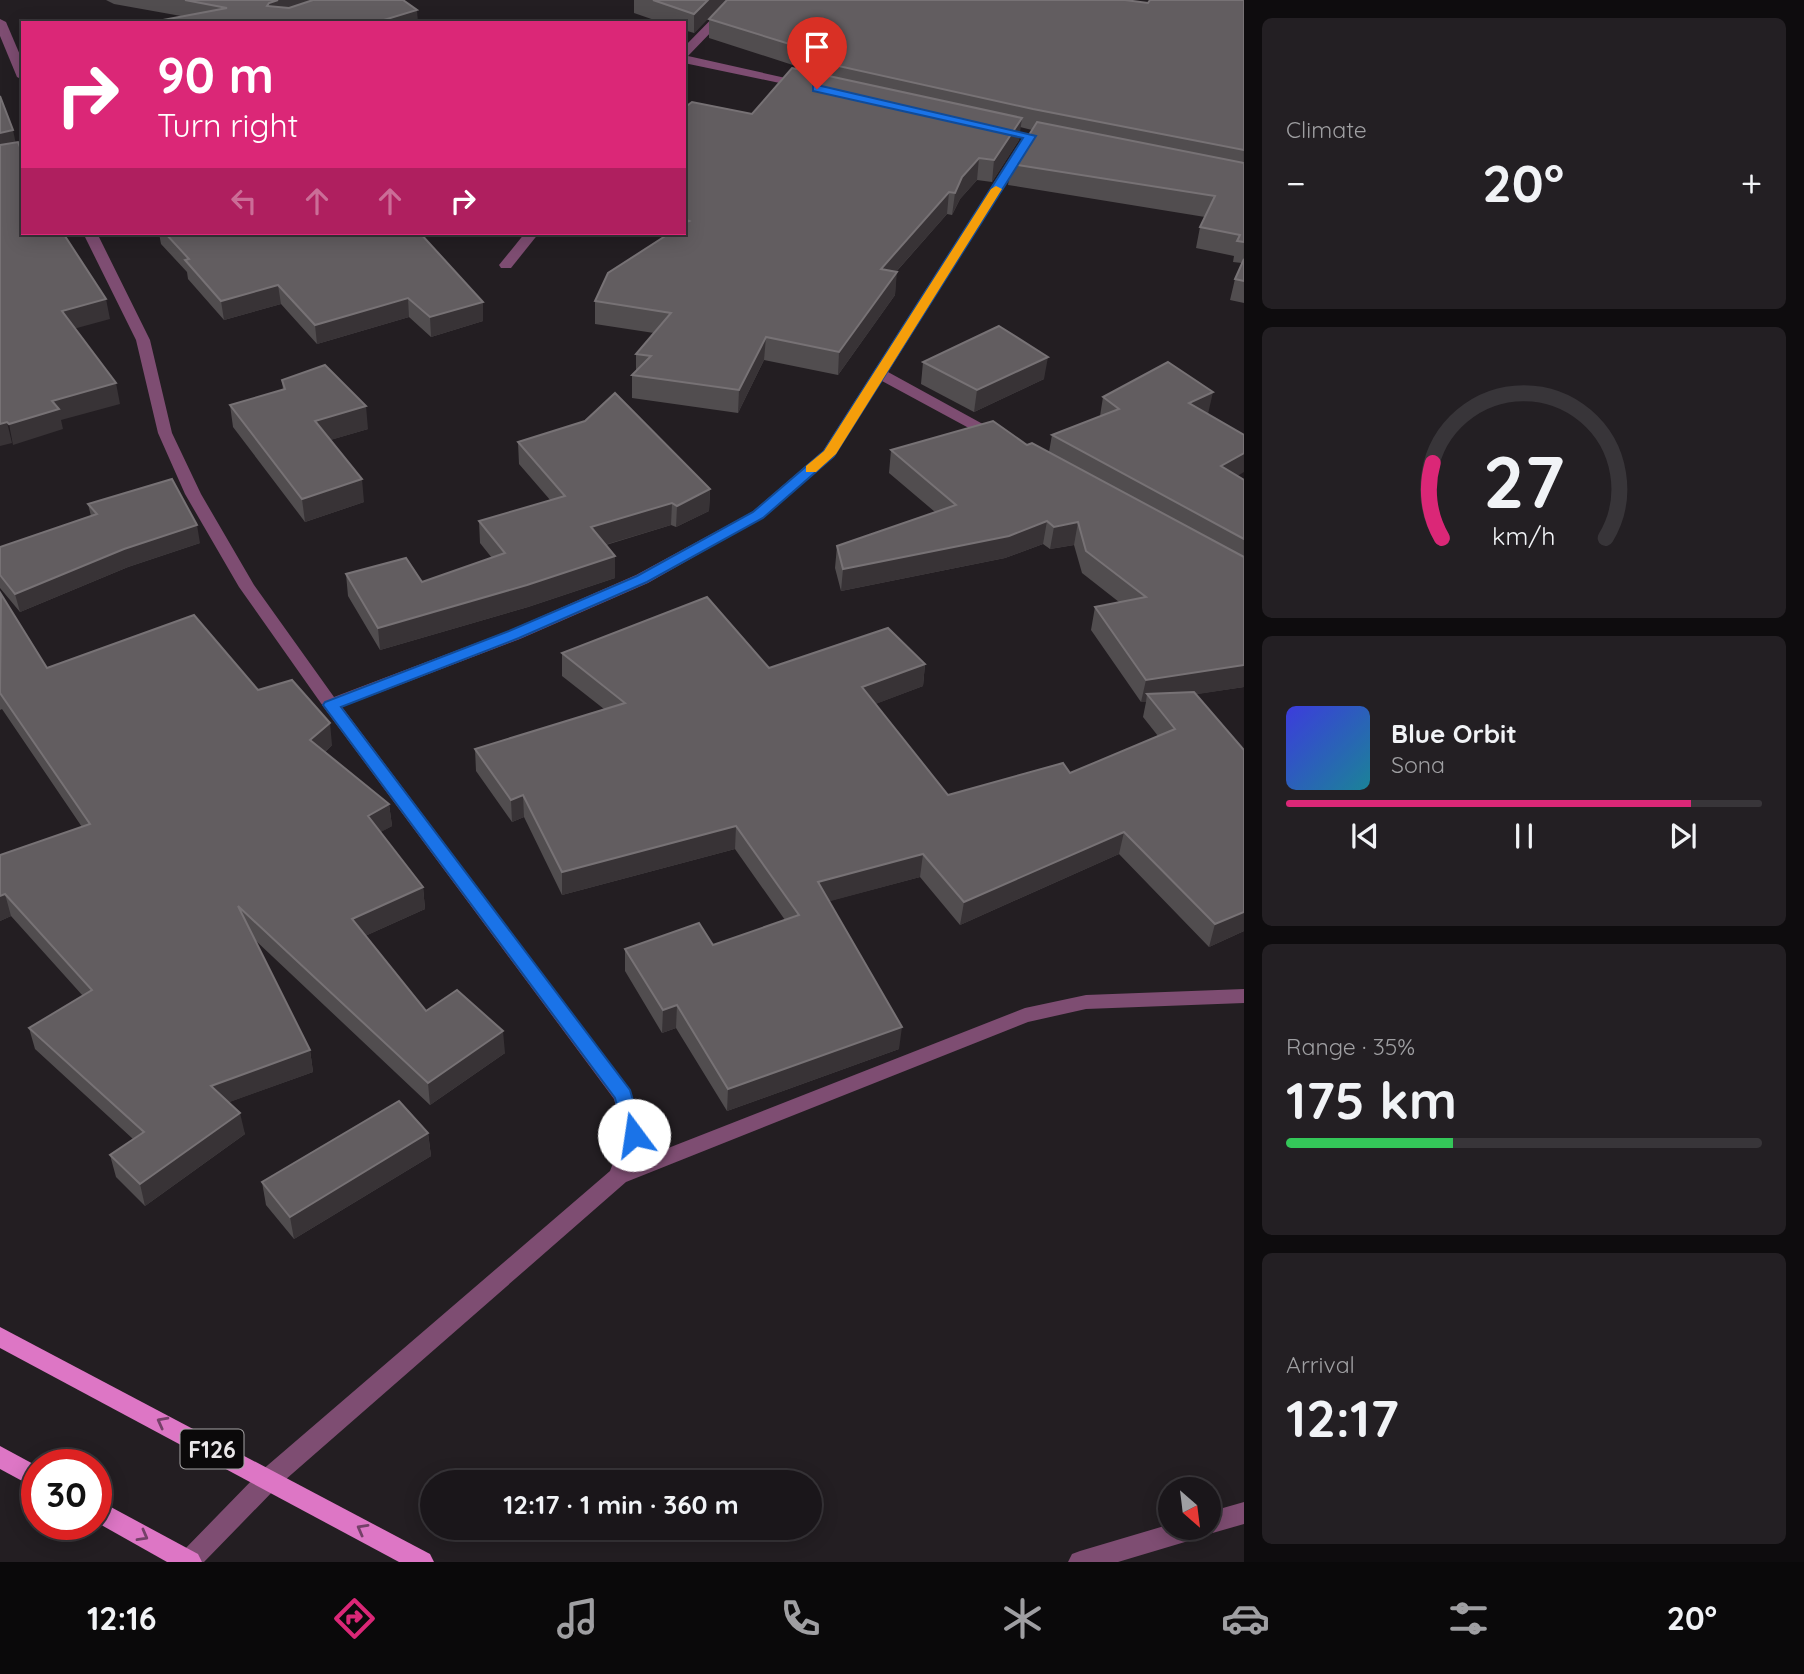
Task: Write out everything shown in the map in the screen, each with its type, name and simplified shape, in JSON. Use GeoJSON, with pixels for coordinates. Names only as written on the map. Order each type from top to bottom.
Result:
{"type":"FeatureCollection","features":[{"type":"Feature","properties":{"kind":"main road","name":"F126"},"geometry":{"type":"LineString","coordinates":[[0,1337],[422,1562]]}},
{"type":"Feature","properties":{"kind":"main road"},"geometry":{"type":"LineString","coordinates":[[0,1457],[21,1469]]}},
{"type":"Feature","properties":{"kind":"main road"},"geometry":{"type":"LineString","coordinates":[[112,1519],[189,1562]]}},
{"type":"Feature","properties":{"kind":"street"},"geometry":{"type":"LineString","coordinates":[[686,55],[736,0]]}},
{"type":"Feature","properties":{"kind":"street"},"geometry":{"type":"LineString","coordinates":[[0,22],[21,72]]}},
{"type":"Feature","properties":{"kind":"street"},"geometry":{"type":"LineString","coordinates":[[686,57],[817,89]]}},
{"type":"Feature","properties":{"kind":"street"},"geometry":{"type":"LineString","coordinates":[[331,705],[514,635],[642,579],[758,515],[829,454],[1030,136]]}},
{"type":"Feature","properties":{"kind":"street"},"geometry":{"type":"LineString","coordinates":[[91,235],[143,340],[165,433],[193,494],[247,587],[331,705],[624,1096],[634,1135],[619,1176]]}},
{"type":"Feature","properties":{"kind":"street"},"geometry":{"type":"LineString","coordinates":[[506,265],[531,235]]}},
{"type":"Feature","properties":{"kind":"street"},"geometry":{"type":"LineString","coordinates":[[880,374],[1005,441]]}},
{"type":"Feature","properties":{"kind":"street"},"geometry":{"type":"LineString","coordinates":[[189,1562],[269,1479],[619,1176],[1025,1015],[1086,1002],[1244,996]]}},
{"type":"Feature","properties":{"kind":"street"},"geometry":{"type":"LineString","coordinates":[[1222,1519],[1244,1513]]}},
{"type":"Feature","properties":{"kind":"street"},"geometry":{"type":"LineString","coordinates":[[1080,1562],[1158,1539]]}},
{"type":"Feature","properties":{"kind":"building"},"geometry":{"type":"Polygon","coordinates":[[[185,0],[278,0],[267,6],[289,8],[313,0],[403,0],[417,10],[381,21],[158,21],[227,8],[185,0]]]}},
{"type":"Feature","properties":{"kind":"building"},"geometry":{"type":"Polygon","coordinates":[[[653,0],[708,0],[694,14],[653,0]]]}},
{"type":"Feature","properties":{"kind":"building"},"geometry":{"type":"Polygon","coordinates":[[[727,0],[1125,0],[1148,3],[1150,0],[1244,0],[1244,150],[1033,109],[802,58],[809,50],[709,19],[727,0]]]}},
{"type":"Feature","properties":{"kind":"building"},"geometry":{"type":"Polygon","coordinates":[[[792,68],[1022,118],[994,160],[979,158],[962,177],[955,193],[949,192],[881,269],[897,272],[839,352],[766,337],[739,390],[632,375],[651,356],[636,354],[671,313],[595,301],[608,273],[667,235],[686,235],[686,222],[689,221],[686,220],[686,106],[692,102],[752,114],[792,68]]]}},
{"type":"Feature","properties":{"kind":"building"},"geometry":{"type":"Polygon","coordinates":[[[0,96],[13,130],[0,133],[0,96]]]}},
{"type":"Feature","properties":{"kind":"building"},"geometry":{"type":"Polygon","coordinates":[[[1037,122],[1244,163],[1244,242],[1237,241],[1240,235],[1200,227],[1215,196],[1011,164],[1037,122]]]}},
{"type":"Feature","properties":{"kind":"building"},"geometry":{"type":"Polygon","coordinates":[[[18,142],[21,150],[21,235],[64,235],[106,299],[62,311],[116,383],[52,401],[59,409],[9,424],[0,424],[0,145],[18,142]]]}},
{"type":"Feature","properties":{"kind":"building"},"geometry":{"type":"Polygon","coordinates":[[[167,235],[422,235],[483,302],[430,317],[408,298],[315,325],[278,285],[221,301],[185,260],[189,259],[167,235]]]}},
{"type":"Feature","properties":{"kind":"building"},"geometry":{"type":"Polygon","coordinates":[[[1244,259],[1244,281],[1235,279],[1244,259]]]}},
{"type":"Feature","properties":{"kind":"building"},"geometry":{"type":"Polygon","coordinates":[[[999,326],[1048,357],[977,390],[923,362],[999,326]]]}},
{"type":"Feature","properties":{"kind":"building"},"geometry":{"type":"Polygon","coordinates":[[[1168,362],[1213,392],[1189,403],[1244,435],[1244,453],[1221,466],[1244,480],[1244,539],[1052,435],[1119,409],[1103,397],[1168,362]]]}},
{"type":"Feature","properties":{"kind":"building"},"geometry":{"type":"Polygon","coordinates":[[[325,365],[366,406],[315,421],[362,479],[302,499],[230,405],[285,389],[282,380],[325,365]]]}},
{"type":"Feature","properties":{"kind":"building"},"geometry":{"type":"Polygon","coordinates":[[[615,393],[710,489],[677,506],[672,503],[591,527],[615,556],[527,585],[378,628],[346,574],[406,558],[422,582],[505,553],[479,521],[565,496],[518,442],[585,421],[615,393]]]}},
{"type":"Feature","properties":{"kind":"building"},"geometry":{"type":"Polygon","coordinates":[[[993,421],[1027,445],[1032,443],[1244,557],[1244,665],[1146,680],[1095,607],[1146,597],[1086,551],[1078,522],[1054,527],[1047,521],[1009,536],[843,569],[837,546],[956,505],[891,450],[993,421]]]}},
{"type":"Feature","properties":{"kind":"building"},"geometry":{"type":"Polygon","coordinates":[[[172,479],[197,525],[124,549],[15,594],[0,575],[0,547],[97,514],[88,504],[172,479]]]}},
{"type":"Feature","properties":{"kind":"building"},"geometry":{"type":"Polygon","coordinates":[[[1,594],[47,668],[194,615],[258,690],[292,680],[330,723],[310,740],[389,804],[368,816],[423,887],[352,919],[426,1011],[457,990],[503,1031],[428,1083],[238,906],[310,1050],[211,1086],[240,1113],[140,1184],[110,1155],[144,1132],[29,1028],[92,990],[5,894],[0,896],[0,855],[90,824],[0,693],[1,594]]]}},
{"type":"Feature","properties":{"kind":"building"},"geometry":{"type":"Polygon","coordinates":[[[707,597],[769,668],[888,628],[925,664],[862,687],[948,795],[1063,763],[1070,773],[1175,729],[1147,694],[1194,692],[1244,750],[1244,912],[1215,924],[1124,832],[964,902],[923,854],[818,882],[902,1027],[728,1089],[677,1005],[663,1010],[625,949],[699,923],[713,945],[799,915],[736,826],[562,872],[523,795],[511,800],[475,749],[625,703],[562,653],[707,597]]]}},
{"type":"Feature","properties":{"kind":"building"},"geometry":{"type":"Polygon","coordinates":[[[399,1101],[428,1133],[290,1217],[262,1182],[399,1101]]]}},
{"type":"Feature","properties":{"kind":"slow traffic"},"geometry":{"type":"LineString","coordinates":[[811,469],[829,454],[996,189]]}},
{"type":"Feature","properties":{"kind":"route"},"geometry":{"type":"LineString","coordinates":[[634,1135],[624,1096],[331,705],[514,635],[642,579],[758,515],[829,454],[1030,136],[817,89]]}}]}
